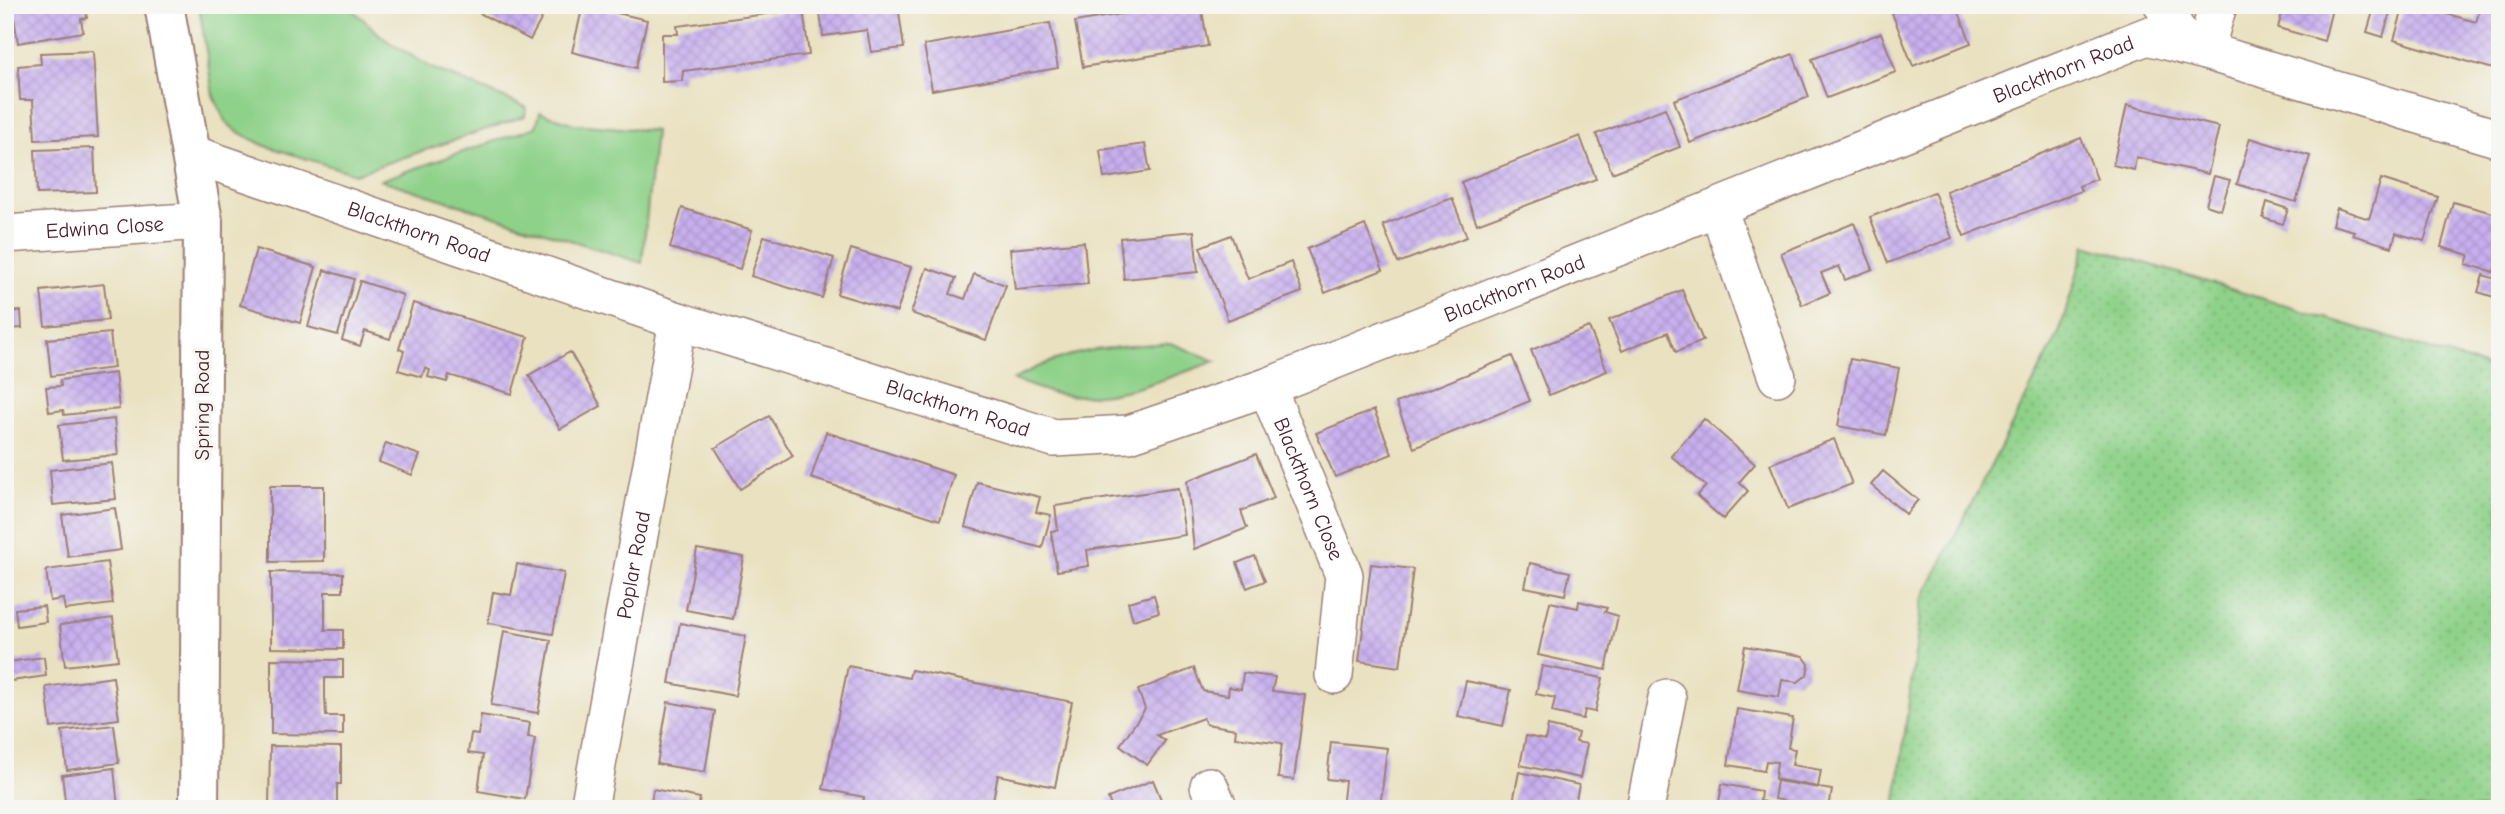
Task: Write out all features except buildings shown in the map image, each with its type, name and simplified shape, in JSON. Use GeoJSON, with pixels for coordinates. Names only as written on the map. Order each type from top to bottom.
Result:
{"type":"FeatureCollection","features":[{"type":"Feature","properties":{"kind":"street","name":"Spring Road"},"geometry":{"type":"LineString","coordinates":[[164,5],[203,221],[199,809]]}},
{"type":"Feature","properties":{"kind":"street"},"geometry":{"type":"LineString","coordinates":[[2163,5],[2195,48],[2218,5]]}},
{"type":"Feature","properties":{"kind":"street","name":"Blackthorn Road"},"geometry":{"type":"LineString","coordinates":[[192,154],[678,321],[1054,438],[1129,434],[1267,387],[2147,36],[2500,139]]}},
{"type":"Feature","properties":{"kind":"street"},"geometry":{"type":"LineString","coordinates":[[1718,208],[1777,377]]}},
{"type":"Feature","properties":{"kind":"street","name":"Edwina Close"},"geometry":{"type":"LineString","coordinates":[[5,234],[203,221]]}},
{"type":"Feature","properties":{"kind":"street","name":"Poplar Road"},"geometry":{"type":"LineString","coordinates":[[589,809],[678,321]]}},
{"type":"Feature","properties":{"kind":"street","name":"Blackthorn Close"},"geometry":{"type":"LineString","coordinates":[[1267,387],[1344,575],[1334,674]]}},
{"type":"Feature","properties":{"kind":"street"},"geometry":{"type":"LineString","coordinates":[[1645,809],[1667,698]]}},
{"type":"Feature","properties":{"kind":"green space"},"geometry":{"type":"Polygon","coordinates":[[[199,5],[347,5],[386,40],[432,68],[526,107],[525,116],[355,174],[263,145],[236,131],[225,121],[213,95],[199,5]]]}},
{"type":"Feature","properties":{"kind":"green space"},"geometry":{"type":"Polygon","coordinates":[[[540,112],[574,124],[655,131],[642,263],[381,180],[536,127],[540,112]]]}},
{"type":"Feature","properties":{"kind":"green space"},"geometry":{"type":"Polygon","coordinates":[[[2086,245],[2500,371],[2500,809],[1895,809],[1922,600],[2059,333],[2086,245]]]}},
{"type":"Feature","properties":{"kind":"green space"},"geometry":{"type":"Polygon","coordinates":[[[1170,343],[1216,361],[1139,387],[1099,395],[1059,394],[1013,380],[1070,355],[1108,348],[1170,343]]]}}]}
